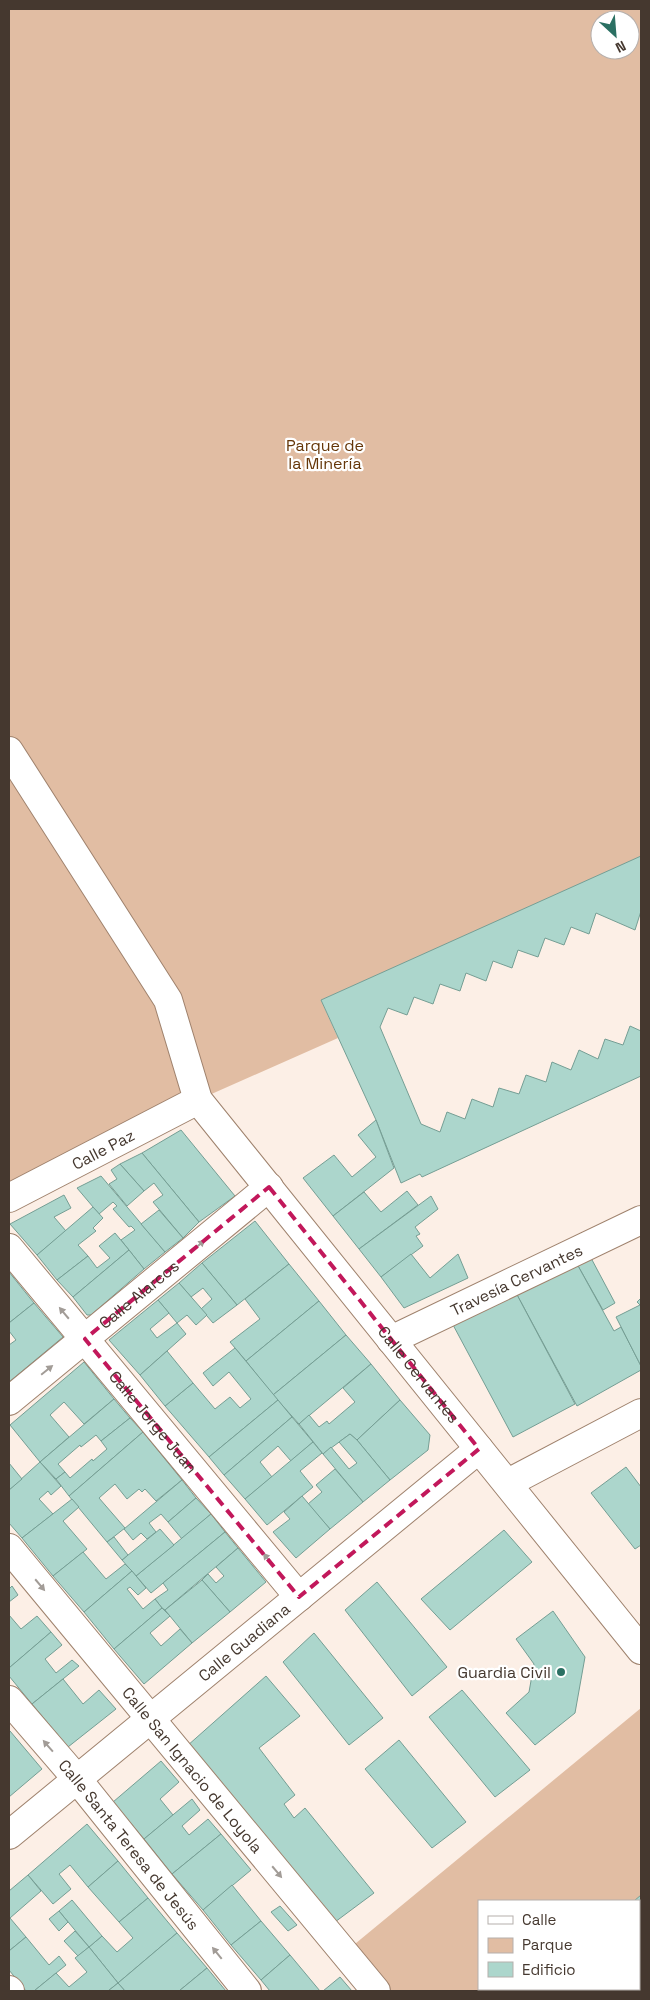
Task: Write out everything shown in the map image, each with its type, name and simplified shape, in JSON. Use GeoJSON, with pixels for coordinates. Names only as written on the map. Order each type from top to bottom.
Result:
{"type":"FeatureCollection","features":[{"type":"Feature","properties":{"kind":"street"},"geometry":{"type":"LineString","coordinates":[[9,751],[168,1000],[198,1100]]}},
{"type":"Feature","properties":{"kind":"street","name":"Calle Cervantes"},"geometry":{"type":"LineString","coordinates":[[198,1100],[641,1650]]}},
{"type":"Feature","properties":{"kind":"street","name":"Calle Paz"},"geometry":{"type":"LineString","coordinates":[[9,1198],[198,1100]]}},
{"type":"Feature","properties":{"kind":"street","name":"Calle Alarcos"},"geometry":{"type":"LineString","coordinates":[[9,1401],[269,1188]]}},
{"type":"Feature","properties":{"kind":"street","name":"Travesía Cervantes"},"geometry":{"type":"LineString","coordinates":[[391,1340],[641,1220]]}},
{"type":"Feature","properties":{"kind":"street","name":"Calle Jorge Juan"},"geometry":{"type":"LineString","coordinates":[[9,1248],[299,1597]]}},
{"type":"Feature","properties":{"kind":"street"},"geometry":{"type":"LineString","coordinates":[[508,1483],[641,1413]]}},
{"type":"Feature","properties":{"kind":"street","name":"Calle Guadiana"},"geometry":{"type":"LineString","coordinates":[[9,1835],[479,1449]]}},
{"type":"Feature","properties":{"kind":"street","name":"Calle San Ignacio de Loyola"},"geometry":{"type":"LineString","coordinates":[[9,1548],[376,1991]]}},
{"type":"Feature","properties":{"kind":"street","name":"Calle Santa Teresa de Jesús"},"geometry":{"type":"LineString","coordinates":[[9,1700],[77,1779],[247,1991]]}},
{"type":"Feature","properties":{"kind":"highlighted area"},"geometry":{"type":"Polygon","coordinates":[[[269,1187],[479,1449],[299,1597],[85,1339],[269,1187]]]}},
{"type":"Feature","properties":{"kind":"green space","name":"Parque de la Minería"},"geometry":{"type":"Polygon","coordinates":[[[9,9],[641,9],[641,858],[321,1000],[338,1038],[198,1100],[9,1198],[9,9]]]}},
{"type":"Feature","properties":{"kind":"green space"},"geometry":{"type":"Polygon","coordinates":[[[641,1708],[641,1984],[640,1900],[478,1900],[478,1990],[634,1990],[376,1991],[344,1953],[641,1708]]]}},
{"type":"Feature","properties":{"kind":"building"},"geometry":{"type":"Polygon","coordinates":[[[641,856],[641,911],[635,930],[596,913],[589,934],[571,927],[564,945],[545,938],[538,957],[518,950],[512,968],[493,961],[486,981],[466,973],[460,991],[440,984],[433,1004],[414,997],[407,1015],[388,1008],[380,1027],[421,1124],[440,1132],[447,1112],[465,1119],[472,1099],[493,1107],[499,1088],[519,1094],[526,1075],[546,1082],[552,1062],[571,1070],[579,1050],[598,1059],[605,1039],[623,1045],[630,1026],[641,1031],[641,1076],[422,1177],[420,1174],[401,1183],[376,1120],[321,1000],[641,856]]]}},
{"type":"Feature","properties":{"kind":"building"},"geometry":{"type":"Polygon","coordinates":[[[376,1120],[394,1168],[333,1216],[303,1178],[334,1155],[352,1177],[376,1157],[358,1135],[376,1120]]]}},
{"type":"Feature","properties":{"kind":"building"},"geometry":{"type":"Polygon","coordinates":[[[181,1130],[235,1196],[199,1222],[142,1153],[181,1130]]]}},
{"type":"Feature","properties":{"kind":"building"},"geometry":{"type":"Polygon","coordinates":[[[142,1153],[199,1222],[183,1238],[153,1202],[163,1195],[154,1183],[144,1191],[120,1164],[142,1153]]]}},
{"type":"Feature","properties":{"kind":"building"},"geometry":{"type":"Polygon","coordinates":[[[120,1164],[144,1191],[127,1206],[109,1184],[117,1179],[111,1170],[120,1164]]]}},
{"type":"Feature","properties":{"kind":"building"},"geometry":{"type":"Polygon","coordinates":[[[101,1176],[165,1252],[144,1269],[121,1240],[135,1230],[131,1226],[129,1227],[113,1209],[117,1206],[113,1202],[99,1214],[77,1188],[101,1176]]]}},
{"type":"Feature","properties":{"kind":"building"},"geometry":{"type":"Polygon","coordinates":[[[407,1191],[418,1205],[359,1249],[333,1216],[364,1192],[381,1212],[407,1191]]]}},
{"type":"Feature","properties":{"kind":"building"},"geometry":{"type":"Polygon","coordinates":[[[64,1195],[71,1208],[54,1217],[66,1231],[37,1255],[10,1224],[64,1195]]]}},
{"type":"Feature","properties":{"kind":"building"},"geometry":{"type":"Polygon","coordinates":[[[431,1196],[438,1209],[415,1227],[420,1234],[416,1236],[423,1246],[381,1277],[359,1249],[431,1196]]]}},
{"type":"Feature","properties":{"kind":"building"},"geometry":{"type":"Polygon","coordinates":[[[93,1207],[103,1218],[93,1228],[96,1231],[78,1245],[88,1256],[57,1280],[37,1255],[93,1207]]]}},
{"type":"Feature","properties":{"kind":"building"},"geometry":{"type":"Polygon","coordinates":[[[159,1210],[183,1238],[165,1252],[141,1224],[159,1210]]]}},
{"type":"Feature","properties":{"kind":"building"},"geometry":{"type":"Polygon","coordinates":[[[255,1221],[289,1264],[237,1305],[202,1263],[255,1221]]]}},
{"type":"Feature","properties":{"kind":"building"},"geometry":{"type":"Polygon","coordinates":[[[115,1233],[129,1250],[73,1297],[57,1280],[88,1256],[97,1268],[110,1258],[99,1246],[115,1233]]]}},
{"type":"Feature","properties":{"kind":"building"},"geometry":{"type":"Polygon","coordinates":[[[129,1250],[144,1269],[91,1315],[87,1315],[73,1297],[129,1250]]]}},
{"type":"Feature","properties":{"kind":"building"},"geometry":{"type":"Polygon","coordinates":[[[411,1254],[430,1278],[458,1254],[468,1278],[404,1308],[381,1277],[411,1254]]]}},
{"type":"Feature","properties":{"kind":"building"},"geometry":{"type":"Polygon","coordinates":[[[591,1258],[615,1303],[603,1310],[577,1264],[591,1258]]]}},
{"type":"Feature","properties":{"kind":"building"},"geometry":{"type":"Polygon","coordinates":[[[202,1263],[237,1305],[213,1323],[201,1309],[212,1299],[203,1288],[191,1297],[179,1283],[202,1263]]]}},
{"type":"Feature","properties":{"kind":"building"},"geometry":{"type":"Polygon","coordinates":[[[289,1264],[319,1301],[246,1361],[230,1342],[260,1319],[245,1299],[289,1264]]]}},
{"type":"Feature","properties":{"kind":"building"},"geometry":{"type":"Polygon","coordinates":[[[577,1264],[614,1331],[621,1327],[641,1366],[641,1370],[577,1406],[515,1291],[577,1264]]]}},
{"type":"Feature","properties":{"kind":"building"},"geometry":{"type":"Polygon","coordinates":[[[9,1272],[34,1303],[9,1323],[9,1272]]]}},
{"type":"Feature","properties":{"kind":"building"},"geometry":{"type":"Polygon","coordinates":[[[179,1283],[207,1315],[196,1325],[187,1315],[177,1323],[158,1300],[179,1283]]]}},
{"type":"Feature","properties":{"kind":"building"},"geometry":{"type":"Polygon","coordinates":[[[515,1291],[575,1404],[513,1437],[452,1323],[515,1291]]]}},
{"type":"Feature","properties":{"kind":"building"},"geometry":{"type":"Polygon","coordinates":[[[641,1298],[641,1366],[616,1317],[640,1305],[637,1302],[641,1298]]]}},
{"type":"Feature","properties":{"kind":"building"},"geometry":{"type":"Polygon","coordinates":[[[158,1300],[169,1313],[150,1329],[157,1338],[177,1323],[186,1334],[140,1375],[109,1340],[158,1300]]]}},
{"type":"Feature","properties":{"kind":"building"},"geometry":{"type":"Polygon","coordinates":[[[319,1301],[346,1335],[273,1395],[246,1361],[319,1301]]]}},
{"type":"Feature","properties":{"kind":"building"},"geometry":{"type":"Polygon","coordinates":[[[34,1303],[63,1337],[9,1382],[9,1345],[16,1340],[9,1331],[9,1323],[34,1303]]]}},
{"type":"Feature","properties":{"kind":"building"},"geometry":{"type":"Polygon","coordinates":[[[346,1335],[371,1364],[299,1424],[273,1395],[346,1335]]]}},
{"type":"Feature","properties":{"kind":"building"},"geometry":{"type":"Polygon","coordinates":[[[235,1348],[278,1400],[209,1457],[165,1406],[193,1383],[215,1409],[230,1397],[240,1408],[251,1399],[229,1372],[213,1386],[203,1373],[235,1348]]]}},
{"type":"Feature","properties":{"kind":"building"},"geometry":{"type":"Polygon","coordinates":[[[167,1351],[193,1383],[165,1406],[140,1375],[167,1351]]]}},
{"type":"Feature","properties":{"kind":"building"},"geometry":{"type":"Polygon","coordinates":[[[84,1362],[114,1399],[84,1424],[64,1402],[50,1415],[69,1437],[40,1462],[10,1425],[84,1362]]]}},
{"type":"Feature","properties":{"kind":"building"},"geometry":{"type":"Polygon","coordinates":[[[371,1364],[400,1400],[357,1440],[350,1434],[323,1454],[299,1424],[309,1415],[319,1427],[327,1421],[329,1424],[355,1402],[343,1388],[371,1364]]]}},
{"type":"Feature","properties":{"kind":"building"},"geometry":{"type":"Polygon","coordinates":[[[114,1399],[130,1418],[101,1441],[96,1435],[81,1447],[80,1445],[58,1464],[65,1472],[56,1479],[40,1462],[114,1399]]]}},
{"type":"Feature","properties":{"kind":"building"},"geometry":{"type":"Polygon","coordinates":[[[278,1400],[292,1417],[224,1475],[209,1457],[278,1400]]]}},
{"type":"Feature","properties":{"kind":"building"},"geometry":{"type":"Polygon","coordinates":[[[400,1400],[430,1435],[428,1450],[390,1480],[357,1440],[400,1400]]]}},
{"type":"Feature","properties":{"kind":"building"},"geometry":{"type":"Polygon","coordinates":[[[292,1417],[313,1442],[291,1461],[278,1446],[260,1462],[272,1477],[245,1499],[224,1475],[292,1417]]]}},
{"type":"Feature","properties":{"kind":"building"},"geometry":{"type":"Polygon","coordinates":[[[130,1418],[143,1432],[69,1496],[56,1479],[65,1472],[70,1478],[92,1459],[93,1461],[107,1449],[101,1441],[130,1418]]]}},
{"type":"Feature","properties":{"kind":"building"},"geometry":{"type":"Polygon","coordinates":[[[143,1432],[182,1480],[156,1501],[145,1489],[142,1492],[139,1489],[127,1499],[115,1484],[99,1498],[125,1528],[107,1542],[69,1496],[143,1432]]]}},
{"type":"Feature","properties":{"kind":"building"},"geometry":{"type":"Polygon","coordinates":[[[350,1434],[390,1480],[363,1502],[323,1454],[331,1447],[349,1469],[357,1463],[339,1442],[350,1434]]]}},
{"type":"Feature","properties":{"kind":"building"},"geometry":{"type":"Polygon","coordinates":[[[313,1442],[322,1453],[300,1471],[313,1487],[267,1525],[245,1499],[313,1442]]]}},
{"type":"Feature","properties":{"kind":"building"},"geometry":{"type":"Polygon","coordinates":[[[40,1462],[61,1486],[51,1495],[48,1491],[39,1499],[53,1514],[22,1538],[9,1523],[9,1490],[40,1462]]]}},
{"type":"Feature","properties":{"kind":"building"},"geometry":{"type":"Polygon","coordinates":[[[9,1463],[22,1479],[9,1490],[9,1463]]]}},
{"type":"Feature","properties":{"kind":"building"},"geometry":{"type":"Polygon","coordinates":[[[626,1467],[641,1487],[641,1545],[635,1549],[591,1493],[626,1467]]]}},
{"type":"Feature","properties":{"kind":"building"},"geometry":{"type":"Polygon","coordinates":[[[335,1469],[363,1502],[330,1529],[308,1504],[322,1492],[316,1485],[335,1469]]]}},
{"type":"Feature","properties":{"kind":"building"},"geometry":{"type":"Polygon","coordinates":[[[182,1480],[196,1498],[168,1522],[161,1514],[149,1523],[156,1532],[147,1539],[141,1533],[133,1540],[124,1529],[182,1480]]]}},
{"type":"Feature","properties":{"kind":"building"},"geometry":{"type":"Polygon","coordinates":[[[302,1496],[330,1529],[296,1558],[273,1532],[290,1519],[284,1512],[302,1496]]]}},
{"type":"Feature","properties":{"kind":"building"},"geometry":{"type":"Polygon","coordinates":[[[196,1498],[211,1514],[182,1539],[168,1522],[196,1498]]]}},
{"type":"Feature","properties":{"kind":"building"},"geometry":{"type":"Polygon","coordinates":[[[72,1499],[79,1507],[63,1521],[87,1549],[53,1576],[22,1538],[72,1499]]]}},
{"type":"Feature","properties":{"kind":"building"},"geometry":{"type":"Polygon","coordinates":[[[211,1514],[225,1532],[151,1593],[136,1576],[211,1514]]]}},
{"type":"Feature","properties":{"kind":"building"},"geometry":{"type":"Polygon","coordinates":[[[160,1529],[174,1545],[136,1576],[122,1560],[160,1529]]]}},
{"type":"Feature","properties":{"kind":"building"},"geometry":{"type":"Polygon","coordinates":[[[504,1530],[532,1562],[450,1630],[421,1599],[504,1530]]]}},
{"type":"Feature","properties":{"kind":"building"},"geometry":{"type":"Polygon","coordinates":[[[225,1532],[238,1548],[165,1610],[162,1608],[155,1599],[168,1590],[163,1583],[225,1532]]]}},
{"type":"Feature","properties":{"kind":"building"},"geometry":{"type":"Polygon","coordinates":[[[114,1537],[128,1555],[122,1560],[107,1542],[114,1537]]]}},
{"type":"Feature","properties":{"kind":"building"},"geometry":{"type":"Polygon","coordinates":[[[238,1548],[266,1582],[230,1612],[202,1580],[208,1574],[216,1583],[224,1576],[216,1567],[238,1548]]]}},
{"type":"Feature","properties":{"kind":"building"},"geometry":{"type":"Polygon","coordinates":[[[83,1552],[106,1579],[125,1564],[132,1571],[84,1612],[53,1576],[83,1552]]]}},
{"type":"Feature","properties":{"kind":"building"},"geometry":{"type":"Polygon","coordinates":[[[132,1571],[146,1588],[138,1595],[130,1587],[127,1589],[143,1609],[155,1599],[162,1608],[114,1649],[84,1612],[132,1571]]]}},
{"type":"Feature","properties":{"kind":"building"},"geometry":{"type":"Polygon","coordinates":[[[202,1580],[230,1612],[192,1643],[165,1610],[202,1580]]]}},
{"type":"Feature","properties":{"kind":"building"},"geometry":{"type":"Polygon","coordinates":[[[377,1582],[447,1667],[412,1696],[345,1610],[377,1582]]]}},
{"type":"Feature","properties":{"kind":"building"},"geometry":{"type":"Polygon","coordinates":[[[12,1586],[18,1595],[9,1602],[9,1589],[12,1586]]]}},
{"type":"Feature","properties":{"kind":"building"},"geometry":{"type":"Polygon","coordinates":[[[162,1608],[170,1616],[150,1633],[161,1646],[180,1629],[192,1643],[144,1684],[114,1649],[162,1608]]]}},
{"type":"Feature","properties":{"kind":"building"},"geometry":{"type":"Polygon","coordinates":[[[553,1611],[585,1657],[575,1713],[535,1745],[506,1713],[529,1692],[534,1664],[516,1639],[553,1611]]]}},
{"type":"Feature","properties":{"kind":"building"},"geometry":{"type":"Polygon","coordinates":[[[9,1615],[21,1629],[37,1616],[51,1632],[9,1668],[9,1615]]]}},
{"type":"Feature","properties":{"kind":"building"},"geometry":{"type":"Polygon","coordinates":[[[51,1632],[62,1645],[45,1659],[56,1673],[72,1660],[79,1666],[32,1704],[9,1676],[9,1668],[51,1632]]]}},
{"type":"Feature","properties":{"kind":"building"},"geometry":{"type":"Polygon","coordinates":[[[314,1633],[383,1718],[349,1745],[283,1662],[314,1633]]]}},
{"type":"Feature","properties":{"kind":"building"},"geometry":{"type":"Polygon","coordinates":[[[266,1676],[300,1716],[259,1748],[295,1795],[284,1804],[294,1818],[305,1808],[374,1893],[335,1922],[187,1746],[266,1676]]]}},
{"type":"Feature","properties":{"kind":"building"},"geometry":{"type":"Polygon","coordinates":[[[63,1679],[83,1704],[99,1690],[116,1709],[68,1747],[32,1704],[63,1679]]]}},
{"type":"Feature","properties":{"kind":"building"},"geometry":{"type":"Polygon","coordinates":[[[462,1690],[530,1770],[495,1797],[429,1717],[462,1690]]]}},
{"type":"Feature","properties":{"kind":"building"},"geometry":{"type":"Polygon","coordinates":[[[9,1732],[42,1769],[9,1797],[9,1732]]]}},
{"type":"Feature","properties":{"kind":"building"},"geometry":{"type":"Polygon","coordinates":[[[399,1740],[466,1822],[432,1848],[365,1769],[399,1740]]]}},
{"type":"Feature","properties":{"kind":"building"},"geometry":{"type":"Polygon","coordinates":[[[161,1761],[179,1782],[160,1799],[173,1815],[144,1839],[113,1802],[161,1761]]]}},
{"type":"Feature","properties":{"kind":"building"},"geometry":{"type":"Polygon","coordinates":[[[192,1799],[200,1810],[182,1826],[189,1835],[208,1819],[221,1834],[172,1874],[144,1839],[192,1799]]]}},
{"type":"Feature","properties":{"kind":"building"},"geometry":{"type":"Polygon","coordinates":[[[87,1824],[118,1861],[88,1887],[70,1865],[59,1874],[71,1889],[53,1904],[28,1875],[87,1824]]]}},
{"type":"Feature","properties":{"kind":"building"},"geometry":{"type":"Polygon","coordinates":[[[221,1834],[251,1870],[203,1910],[172,1874],[221,1834]]]}},
{"type":"Feature","properties":{"kind":"building"},"geometry":{"type":"Polygon","coordinates":[[[118,1861],[148,1898],[119,1922],[88,1887],[118,1861]]]}},
{"type":"Feature","properties":{"kind":"building"},"geometry":{"type":"Polygon","coordinates":[[[28,1875],[41,1891],[10,1918],[26,1937],[9,1951],[9,1891],[28,1875]]]}},
{"type":"Feature","properties":{"kind":"building"},"geometry":{"type":"Polygon","coordinates":[[[232,1885],[261,1921],[231,1945],[203,1910],[232,1885]]]}},
{"type":"Feature","properties":{"kind":"building"},"geometry":{"type":"Polygon","coordinates":[[[641,1895],[641,1928],[640,1900],[635,1900],[641,1895]]]}},
{"type":"Feature","properties":{"kind":"building"},"geometry":{"type":"Polygon","coordinates":[[[148,1898],[177,1933],[118,1983],[89,1947],[102,1936],[117,1952],[133,1938],[119,1922],[148,1898]]]}},
{"type":"Feature","properties":{"kind":"building"},"geometry":{"type":"Polygon","coordinates":[[[72,1900],[102,1936],[89,1947],[59,1911],[72,1900]]]}},
{"type":"Feature","properties":{"kind":"building"},"geometry":{"type":"Polygon","coordinates":[[[280,1906],[297,1925],[288,1931],[271,1912],[280,1906]]]}},
{"type":"Feature","properties":{"kind":"building"},"geometry":{"type":"Polygon","coordinates":[[[59,1911],[68,1922],[59,1931],[49,1919],[59,1911]]]}},
{"type":"Feature","properties":{"kind":"building"},"geometry":{"type":"Polygon","coordinates":[[[261,1921],[290,1955],[261,1980],[231,1945],[261,1921]]]}},
{"type":"Feature","properties":{"kind":"building"},"geometry":{"type":"Polygon","coordinates":[[[75,1931],[89,1947],[78,1956],[64,1941],[75,1931]]]}},
{"type":"Feature","properties":{"kind":"building"},"geometry":{"type":"Polygon","coordinates":[[[177,1933],[207,1968],[179,1991],[125,1991],[118,1983],[177,1933]]]}},
{"type":"Feature","properties":{"kind":"building"},"geometry":{"type":"Polygon","coordinates":[[[26,1937],[49,1965],[59,1956],[66,1965],[34,1991],[26,1991],[9,1970],[9,1951],[26,1937]]]}},
{"type":"Feature","properties":{"kind":"building"},"geometry":{"type":"Polygon","coordinates":[[[89,1947],[118,1983],[108,1991],[34,1991],[56,1973],[69,1987],[87,1972],[75,1958],[89,1947]]]}},
{"type":"Feature","properties":{"kind":"building"},"geometry":{"type":"Polygon","coordinates":[[[290,1955],[320,1991],[270,1991],[261,1980],[290,1955]]]}},
{"type":"Feature","properties":{"kind":"building"},"geometry":{"type":"Polygon","coordinates":[[[207,1968],[226,1991],[179,1991],[207,1968]]]}},
{"type":"Feature","properties":{"kind":"building"},"geometry":{"type":"Polygon","coordinates":[[[340,1977],[352,1991],[323,1991],[340,1977]]]}},
{"type":"Feature","properties":{"kind":"building"},"geometry":{"type":"Polygon","coordinates":[[[118,1983],[125,1991],[108,1991],[118,1983]]]}},
{"type":"Feature","properties":{"kind":"place","name":"Guardia Civil"},"geometry":{"type":"Point","coordinates":[561,1672]}}]}
